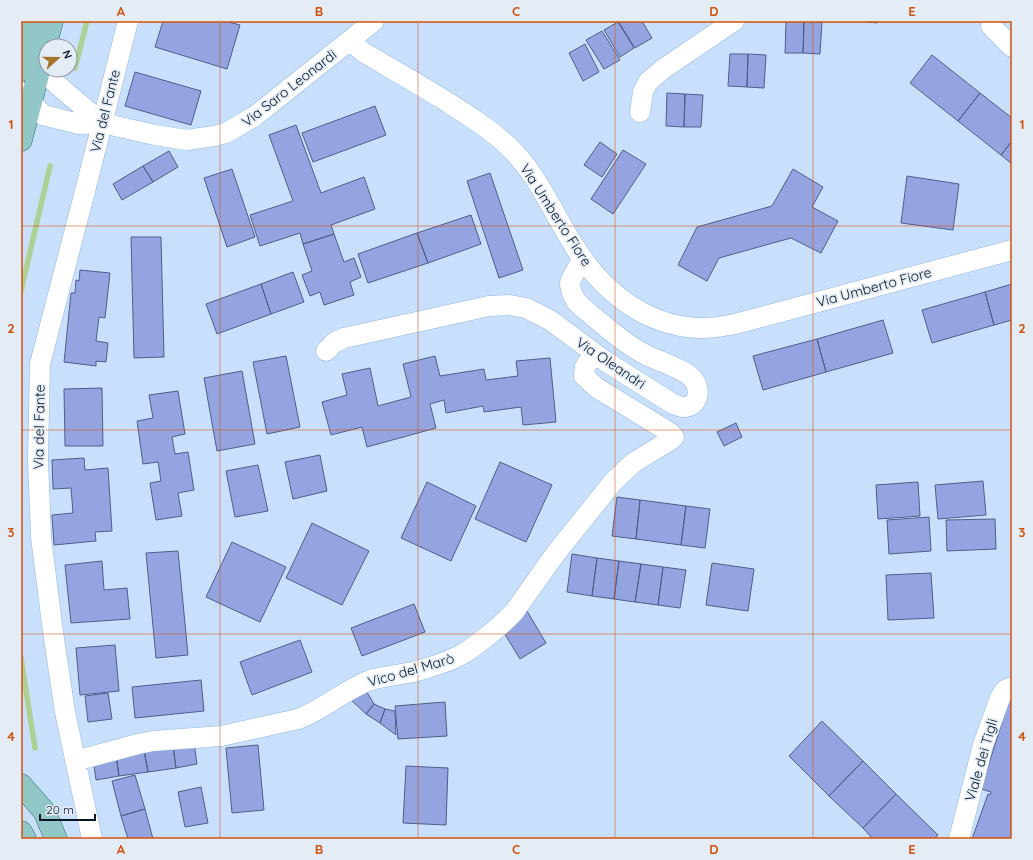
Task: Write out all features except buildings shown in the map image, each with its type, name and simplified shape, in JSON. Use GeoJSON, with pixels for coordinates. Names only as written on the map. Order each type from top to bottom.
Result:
{"type":"FeatureCollection","features":[{"type":"Feature","properties":{"kind":"main road"},"geometry":{"type":"LineString","coordinates":[[21,140],[26,98],[26,65],[34,21]]}},
{"type":"Feature","properties":{"kind":"main road"},"geometry":{"type":"LineString","coordinates":[[26,65],[52,21]]}},
{"type":"Feature","properties":{"kind":"main road"},"geometry":{"type":"LineString","coordinates":[[25,795],[44,811],[56,839]]}},
{"type":"Feature","properties":{"kind":"main road"},"geometry":{"type":"LineString","coordinates":[[21,832],[25,839]]}},
{"type":"Feature","properties":{"kind":"street","name":"Via del Fante"},"geometry":{"type":"LineString","coordinates":[[92,839],[65,712],[41,537],[38,459],[40,364],[128,21]]}},
{"type":"Feature","properties":{"kind":"street","name":"Via Saro Leonardi"},"geometry":{"type":"LineString","coordinates":[[102,123],[155,135],[187,140],[226,133],[255,116],[374,21]]}},
{"type":"Feature","properties":{"kind":"street"},"geometry":{"type":"LineString","coordinates":[[640,112],[643,92],[648,82],[663,68],[734,21]]}},
{"type":"Feature","properties":{"kind":"street"},"geometry":{"type":"LineString","coordinates":[[991,26],[1012,47]]}},
{"type":"Feature","properties":{"kind":"street","name":"Via Umberto Fiore"},"geometry":{"type":"LineString","coordinates":[[350,40],[363,52],[470,116],[508,146],[532,174],[583,259],[604,284],[630,306],[646,315],[663,321],[682,326],[700,328],[735,324],[1012,250]]}},
{"type":"Feature","properties":{"kind":"street"},"geometry":{"type":"LineString","coordinates":[[26,65],[102,123]]}},
{"type":"Feature","properties":{"kind":"street"},"geometry":{"type":"LineString","coordinates":[[26,98],[43,115],[79,124],[102,123]]}},
{"type":"Feature","properties":{"kind":"street","name":"Via Oleandri"},"geometry":{"type":"LineString","coordinates":[[326,351],[336,342],[344,338],[489,306],[509,305],[526,308],[550,320],[605,361],[673,404],[682,407],[690,405],[696,400],[698,394],[697,385],[692,378],[686,373],[646,355],[630,345],[609,330],[576,301],[570,284],[583,259]]}},
{"type":"Feature","properties":{"kind":"street","name":"Vico del Marò"},"geometry":{"type":"LineString","coordinates":[[75,761],[153,741],[221,736],[298,719],[308,715],[356,686],[369,681],[413,672],[450,660],[460,656],[477,644],[508,619],[514,612],[556,553],[613,482],[633,463],[674,437],[669,432],[597,388],[584,376],[585,368],[594,353]]}},
{"type":"Feature","properties":{"kind":"street","name":"Viale dei Tigli"},"geometry":{"type":"LineString","coordinates":[[959,839],[983,745],[1003,692],[1012,688]]}},
{"type":"Feature","properties":{"kind":"waterway"},"geometry":{"type":"LineString","coordinates":[[78,56],[87,21]]}},
{"type":"Feature","properties":{"kind":"waterway"},"geometry":{"type":"LineString","coordinates":[[21,291],[50,166]]}},
{"type":"Feature","properties":{"kind":"waterway"},"geometry":{"type":"LineString","coordinates":[[21,658],[35,748]]}}]}
